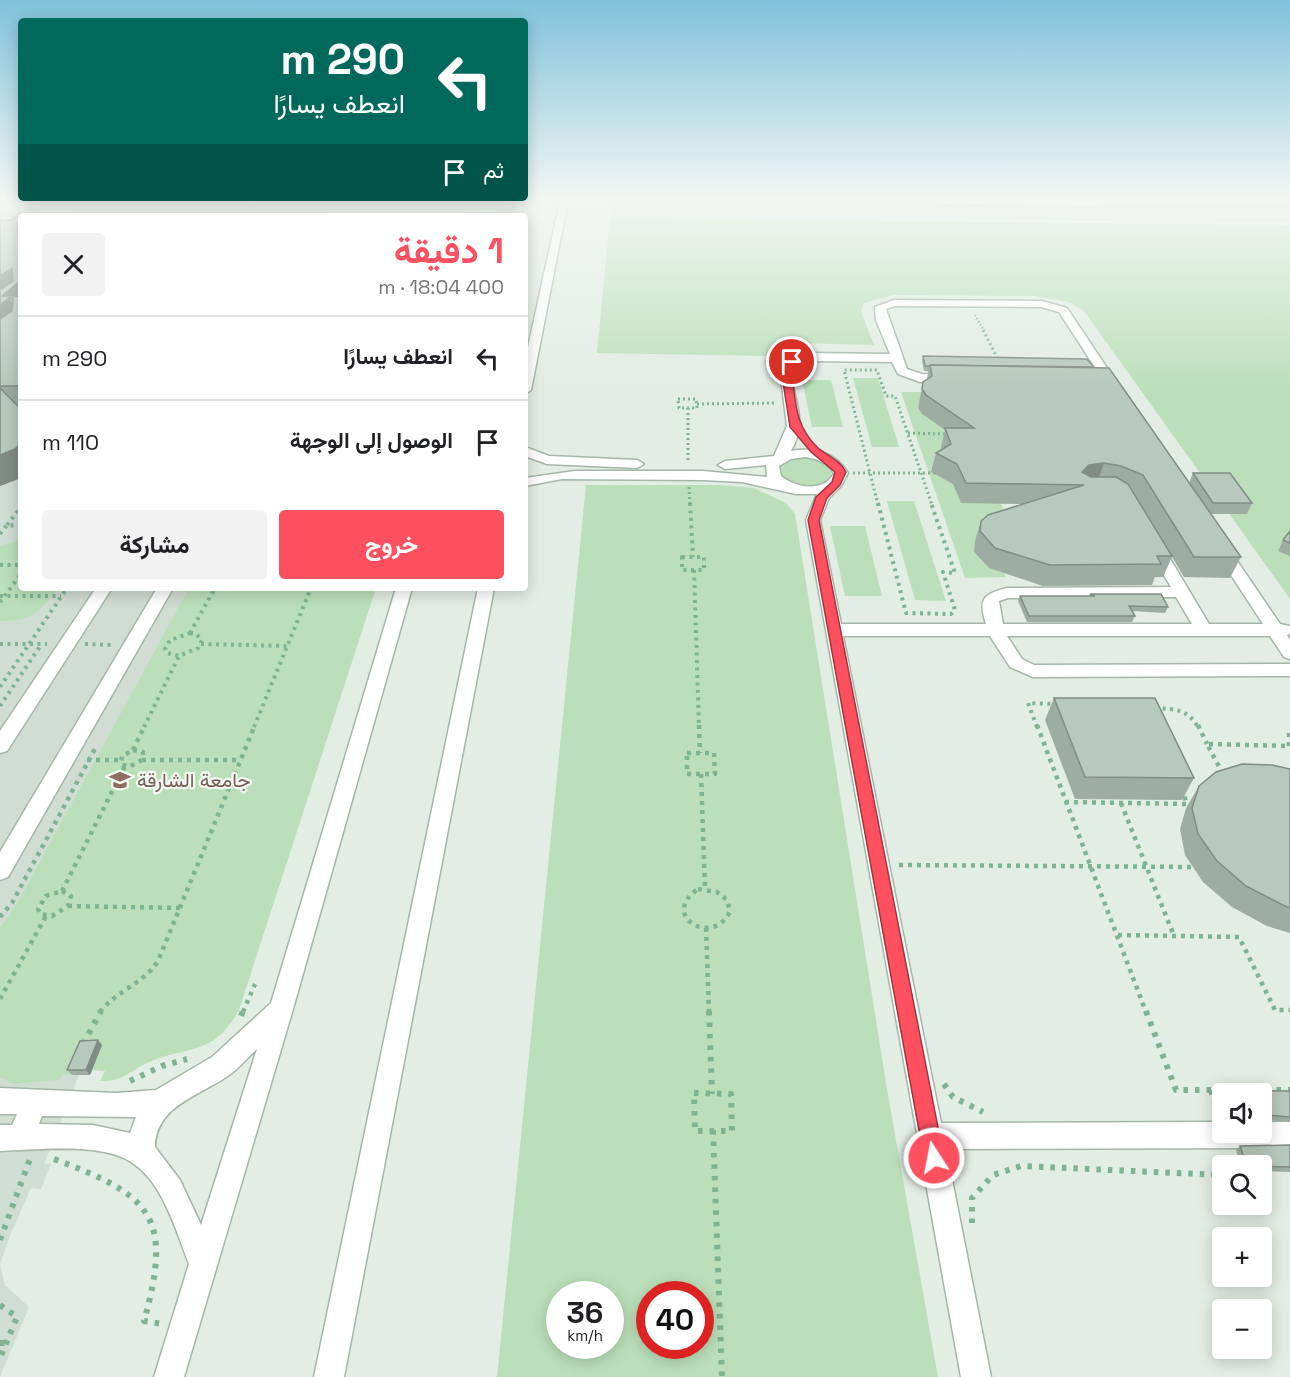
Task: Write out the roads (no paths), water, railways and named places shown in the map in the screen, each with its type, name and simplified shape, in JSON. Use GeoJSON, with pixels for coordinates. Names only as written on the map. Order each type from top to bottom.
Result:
{"type":"FeatureCollection","features":[{"type":"Feature","properties":{"kind":"street"},"geometry":{"type":"LineString","coordinates":[[528,375],[552,260]]}},
{"type":"Feature","properties":{"kind":"street"},"geometry":{"type":"LineString","coordinates":[[964,379],[913,377],[902,371],[880,307],[894,303],[969,303],[1042,304],[1058,307],[1063,310],[1103,380],[1122,399]]}},
{"type":"Feature","properties":{"kind":"street"},"geometry":{"type":"LineString","coordinates":[[813,520],[771,472],[790,443],[795,427],[786,369],[796,360],[807,357],[896,358]]}},
{"type":"Feature","properties":{"kind":"street"},"geometry":{"type":"LineString","coordinates":[[795,427],[823,457],[838,466],[841,472],[836,483],[830,487],[816,508],[813,520],[832,630],[976,1377]]}},
{"type":"Feature","properties":{"kind":"street"},"geometry":{"type":"LineString","coordinates":[[528,452],[548,460],[622,470],[736,476],[802,491],[830,487]]}},
{"type":"Feature","properties":{"kind":"street"},"geometry":{"type":"LineString","coordinates":[[528,481],[556,476],[622,470],[735,465],[778,459],[795,454],[823,457]]}},
{"type":"Feature","properties":{"kind":"street"},"geometry":{"type":"LineString","coordinates":[[1146,530],[1204,630]]}},
{"type":"Feature","properties":{"kind":"street"},"geometry":{"type":"LineString","coordinates":[[1212,534],[1283,630],[1290,653]]}},
{"type":"Feature","properties":{"kind":"street"},"geometry":{"type":"LineString","coordinates":[[0,746],[102,591]]}},
{"type":"Feature","properties":{"kind":"street"},"geometry":{"type":"LineString","coordinates":[[0,871],[163,591]]}},
{"type":"Feature","properties":{"kind":"street"},"geometry":{"type":"LineString","coordinates":[[169,1377],[405,591]]}},
{"type":"Feature","properties":{"kind":"street"},"geometry":{"type":"LineString","coordinates":[[329,1377],[484,591]]}},
{"type":"Feature","properties":{"kind":"street"},"geometry":{"type":"LineString","coordinates":[[1182,592],[1007,592],[992,598],[989,603],[996,630],[1016,662],[1033,671],[1290,670]]}},
{"type":"Feature","properties":{"kind":"street"},"geometry":{"type":"LineString","coordinates":[[832,630],[1283,630]]}},
{"type":"Feature","properties":{"kind":"street"},"geometry":{"type":"LineString","coordinates":[[0,1101],[116,1106],[159,1103],[221,1066],[281,1009]]}},
{"type":"Feature","properties":{"kind":"street"},"geometry":{"type":"LineString","coordinates":[[159,1103],[144,1128],[141,1141],[142,1153],[177,1201],[204,1266]]}},
{"type":"Feature","properties":{"kind":"street"},"geometry":{"type":"LineString","coordinates":[[34,1104],[18,1148],[108,1141],[142,1153]]}},
{"type":"Feature","properties":{"kind":"street"},"geometry":{"type":"LineString","coordinates":[[930,1136],[1290,1135]]}},
{"type":"Feature","properties":{"kind":"place","name":"جامعة الشارقة"},"geometry":{"type":"Point","coordinates":[120,780]}}]}
